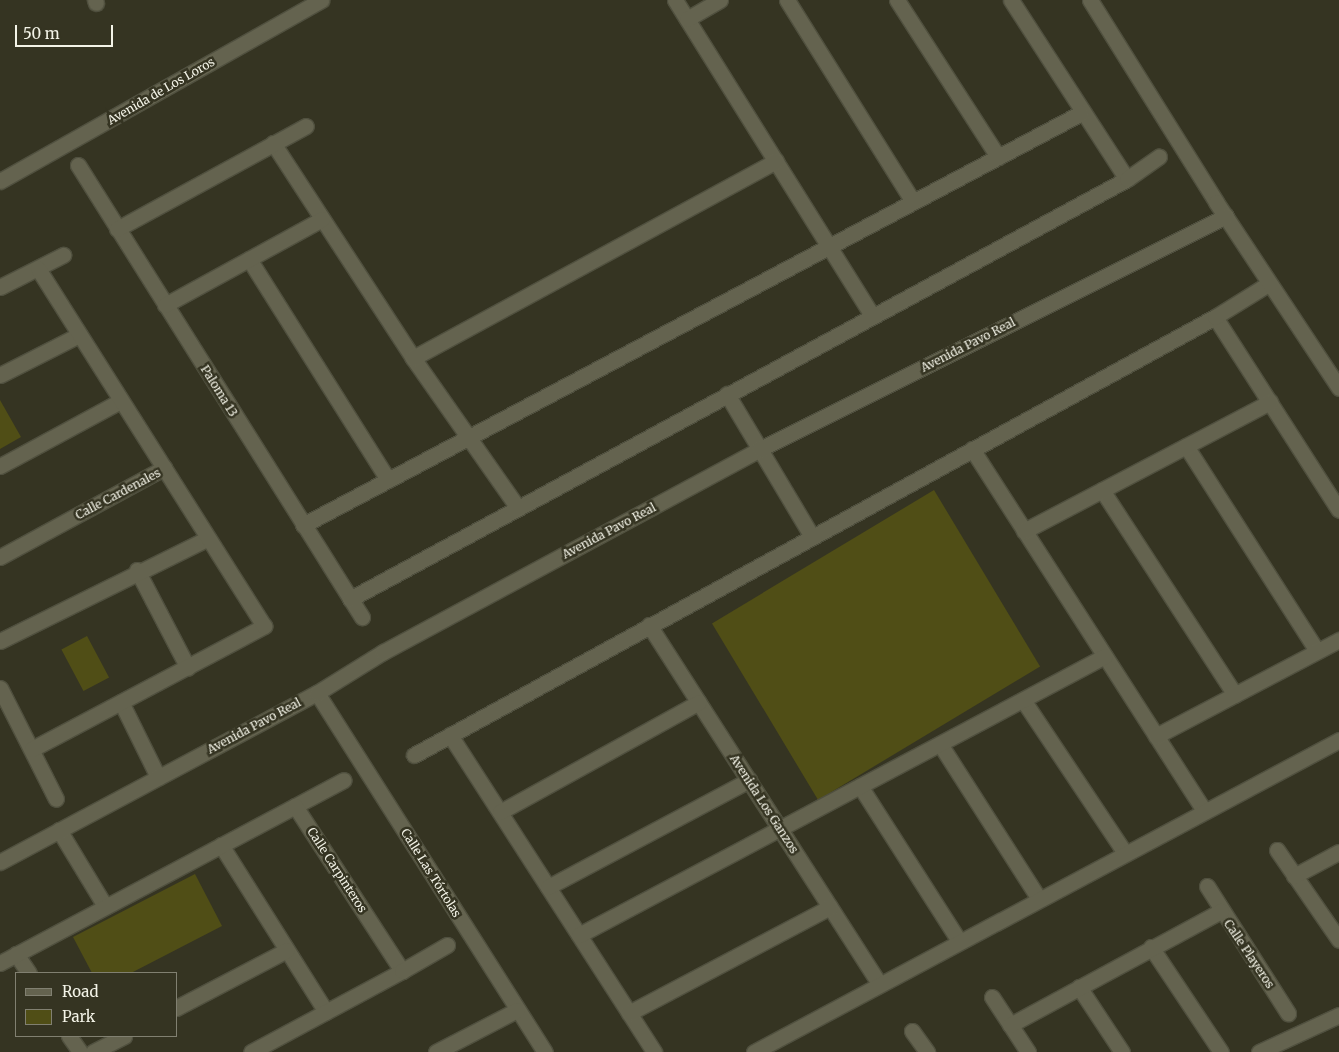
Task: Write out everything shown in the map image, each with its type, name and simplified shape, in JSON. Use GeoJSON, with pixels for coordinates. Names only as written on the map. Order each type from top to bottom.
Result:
{"type":"FeatureCollection","features":[{"type":"Feature","properties":{"kind":"street","name":"Avenida de Los Loros"},"geometry":{"type":"LineString","coordinates":[[0,181],[321,0]]}},
{"type":"Feature","properties":{"kind":"street"},"geometry":{"type":"LineString","coordinates":[[675,0],[872,315]]}},
{"type":"Feature","properties":{"kind":"street"},"geometry":{"type":"LineString","coordinates":[[687,19],[720,0]]}},
{"type":"Feature","properties":{"kind":"street"},"geometry":{"type":"LineString","coordinates":[[787,0],[913,202]]}},
{"type":"Feature","properties":{"kind":"street"},"geometry":{"type":"LineString","coordinates":[[897,0],[998,157]]}},
{"type":"Feature","properties":{"kind":"street"},"geometry":{"type":"LineString","coordinates":[[1011,0],[1081,113],[1127,179]]}},
{"type":"Feature","properties":{"kind":"street"},"geometry":{"type":"LineString","coordinates":[[1090,0],[1226,216],[1339,388]]}},
{"type":"Feature","properties":{"kind":"street"},"geometry":{"type":"LineString","coordinates":[[303,525],[1081,113]]}},
{"type":"Feature","properties":{"kind":"street"},"geometry":{"type":"LineString","coordinates":[[117,229],[306,126]]}},
{"type":"Feature","properties":{"kind":"street"},"geometry":{"type":"LineString","coordinates":[[273,143],[413,358],[518,508]]}},
{"type":"Feature","properties":{"kind":"street"},"geometry":{"type":"LineString","coordinates":[[350,599],[872,315],[1127,179],[1159,157]]}},
{"type":"Feature","properties":{"kind":"street"},"geometry":{"type":"LineString","coordinates":[[413,358],[776,161]]}},
{"type":"Feature","properties":{"kind":"street","name":"Paloma 13"},"geometry":{"type":"LineString","coordinates":[[78,165],[362,617]]}},
{"type":"Feature","properties":{"kind":"street","name":"Avenida Pavo Real"},"geometry":{"type":"LineString","coordinates":[[0,862],[317,693],[384,652],[760,449],[1226,216]]}},
{"type":"Feature","properties":{"kind":"street"},"geometry":{"type":"LineString","coordinates":[[165,305],[322,219]]}},
{"type":"Feature","properties":{"kind":"street"},"geometry":{"type":"LineString","coordinates":[[0,287],[63,255]]}},
{"type":"Feature","properties":{"kind":"street"},"geometry":{"type":"LineString","coordinates":[[248,259],[388,480]]}},
{"type":"Feature","properties":{"kind":"street"},"geometry":{"type":"LineString","coordinates":[[38,269],[164,468]]}},
{"type":"Feature","properties":{"kind":"street"},"geometry":{"type":"LineString","coordinates":[[414,755],[811,535],[1215,317],[1265,286]]}},
{"type":"Feature","properties":{"kind":"street"},"geometry":{"type":"LineString","coordinates":[[1215,317],[1339,510]]}},
{"type":"Feature","properties":{"kind":"street"},"geometry":{"type":"LineString","coordinates":[[0,375],[79,335]]}},
{"type":"Feature","properties":{"kind":"street"},"geometry":{"type":"LineString","coordinates":[[728,394],[811,535]]}},
{"type":"Feature","properties":{"kind":"street"},"geometry":{"type":"LineString","coordinates":[[0,466],[120,401]]}},
{"type":"Feature","properties":{"kind":"street"},"geometry":{"type":"LineString","coordinates":[[1024,531],[1270,402]]}},
{"type":"Feature","properties":{"kind":"street"},"geometry":{"type":"LineString","coordinates":[[1186,446],[1317,651]]}},
{"type":"Feature","properties":{"kind":"street"},"geometry":{"type":"LineString","coordinates":[[972,449],[1204,812]]}},
{"type":"Feature","properties":{"kind":"street","name":"Calle Cardenales"},"geometry":{"type":"LineString","coordinates":[[0,557],[164,468],[264,626],[188,668],[32,749]]}},
{"type":"Feature","properties":{"kind":"street"},"geometry":{"type":"LineString","coordinates":[[1102,490],[1235,695]]}},
{"type":"Feature","properties":{"kind":"street"},"geometry":{"type":"LineString","coordinates":[[0,641],[137,570],[208,538]]}},
{"type":"Feature","properties":{"kind":"street"},"geometry":{"type":"LineString","coordinates":[[137,570],[188,668]]}},
{"type":"Feature","properties":{"kind":"street","name":"Avenida Los Ganzos"},"geometry":{"type":"LineString","coordinates":[[649,625],[879,983]]}},
{"type":"Feature","properties":{"kind":"street"},"geometry":{"type":"LineString","coordinates":[[1156,736],[1339,640]]}},
{"type":"Feature","properties":{"kind":"street"},"geometry":{"type":"LineString","coordinates":[[579,935],[1105,656]]}},
{"type":"Feature","properties":{"kind":"street"},"geometry":{"type":"LineString","coordinates":[[0,688],[56,799]]}},
{"type":"Feature","properties":{"kind":"street","name":"Calle Las Tórtolas"},"geometry":{"type":"LineString","coordinates":[[317,693],[544,1052]]}},
{"type":"Feature","properties":{"kind":"street"},"geometry":{"type":"LineString","coordinates":[[1023,700],[1126,853]]}},
{"type":"Feature","properties":{"kind":"street"},"geometry":{"type":"LineString","coordinates":[[121,702],[158,777]]}},
{"type":"Feature","properties":{"kind":"street"},"geometry":{"type":"LineString","coordinates":[[500,812],[699,702]]}},
{"type":"Feature","properties":{"kind":"street"},"geometry":{"type":"LineString","coordinates":[[450,735],[654,1052]]}},
{"type":"Feature","properties":{"kind":"street"},"geometry":{"type":"LineString","coordinates":[[754,1052],[879,983],[1339,740]]}},
{"type":"Feature","properties":{"kind":"street"},"geometry":{"type":"LineString","coordinates":[[940,744],[1039,899]]}},
{"type":"Feature","properties":{"kind":"street"},"geometry":{"type":"LineString","coordinates":[[0,963],[344,780]]}},
{"type":"Feature","properties":{"kind":"street"},"geometry":{"type":"LineString","coordinates":[[548,887],[748,780]]}},
{"type":"Feature","properties":{"kind":"street"},"geometry":{"type":"LineString","coordinates":[[860,786],[959,941]]}},
{"type":"Feature","properties":{"kind":"street","name":"Calle Carpinteros"},"geometry":{"type":"LineString","coordinates":[[295,806],[402,971]]}},
{"type":"Feature","properties":{"kind":"street"},"geometry":{"type":"LineString","coordinates":[[60,830],[105,906]]}},
{"type":"Feature","properties":{"kind":"street"},"geometry":{"type":"LineString","coordinates":[[221,845],[326,1012]]}},
{"type":"Feature","properties":{"kind":"street"},"geometry":{"type":"LineString","coordinates":[[1277,850],[1339,940]]}},
{"type":"Feature","properties":{"kind":"street"},"geometry":{"type":"LineString","coordinates":[[1294,876],[1339,852]]}},
{"type":"Feature","properties":{"kind":"street"},"geometry":{"type":"LineString","coordinates":[[1206,886],[1221,911]]}},
{"type":"Feature","properties":{"kind":"street"},"geometry":{"type":"LineString","coordinates":[[629,1013],[830,907]]}},
{"type":"Feature","properties":{"kind":"street","name":"Calle Playeros"},"geometry":{"type":"LineString","coordinates":[[1010,1025],[1221,911],[1288,1013]]}},
{"type":"Feature","properties":{"kind":"street"},"geometry":{"type":"LineString","coordinates":[[251,1052],[448,945]]}},
{"type":"Feature","properties":{"kind":"street"},"geometry":{"type":"LineString","coordinates":[[1151,948],[1221,1052]]}},
{"type":"Feature","properties":{"kind":"street"},"geometry":{"type":"LineString","coordinates":[[178,1007],[287,950]]}},
{"type":"Feature","properties":{"kind":"street"},"geometry":{"type":"LineString","coordinates":[[16,954],[28,972]]}},
{"type":"Feature","properties":{"kind":"street"},"geometry":{"type":"LineString","coordinates":[[1079,987],[1122,1052]]}},
{"type":"Feature","properties":{"kind":"street"},"geometry":{"type":"LineString","coordinates":[[992,997],[1028,1052]]}},
{"type":"Feature","properties":{"kind":"street"},"geometry":{"type":"LineString","coordinates":[[436,1052],[518,1010]]}},
{"type":"Feature","properties":{"kind":"street"},"geometry":{"type":"LineString","coordinates":[[1259,1052],[1339,1015]]}},
{"type":"Feature","properties":{"kind":"street"},"geometry":{"type":"LineString","coordinates":[[912,1031],[927,1052]]}},
{"type":"Feature","properties":{"kind":"street"},"geometry":{"type":"LineString","coordinates":[[70,1037],[80,1052]]}},
{"type":"Feature","properties":{"kind":"street"},"geometry":{"type":"LineString","coordinates":[[93,1052],[122,1037]]}},
{"type":"Feature","properties":{"kind":"green space"},"geometry":{"type":"Polygon","coordinates":[[[0,400],[21,437],[0,449],[0,400]]]}},
{"type":"Feature","properties":{"kind":"green space"},"geometry":{"type":"Polygon","coordinates":[[[934,490],[1040,667],[818,800],[712,623],[934,490]]]}},
{"type":"Feature","properties":{"kind":"green space"},"geometry":{"type":"Polygon","coordinates":[[[87,636],[109,677],[83,691],[61,650],[87,636]]]}},
{"type":"Feature","properties":{"kind":"green space"},"geometry":{"type":"Polygon","coordinates":[[[195,874],[222,926],[133,972],[91,972],[73,937],[195,874]]]}}]}
